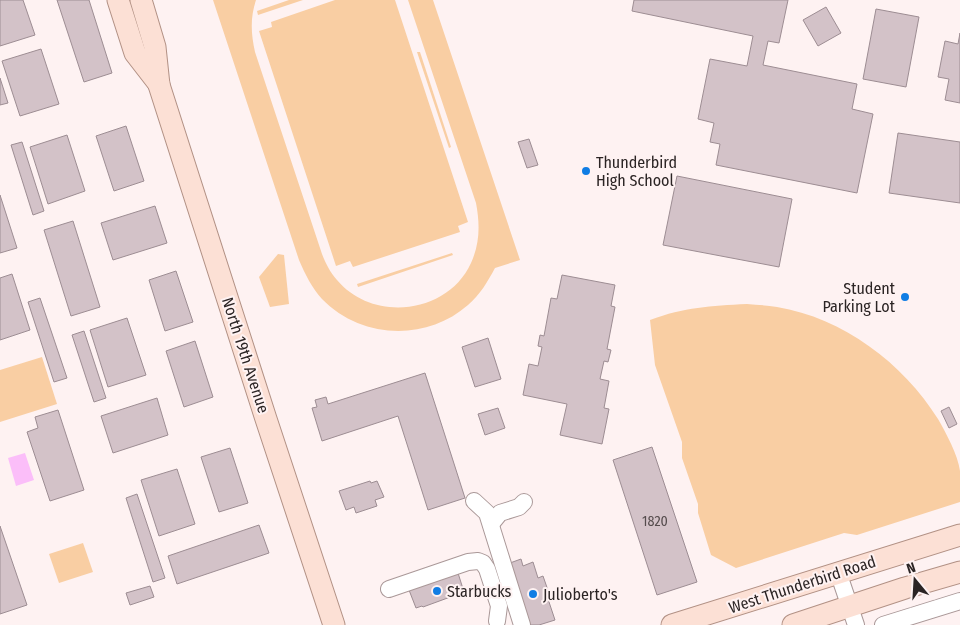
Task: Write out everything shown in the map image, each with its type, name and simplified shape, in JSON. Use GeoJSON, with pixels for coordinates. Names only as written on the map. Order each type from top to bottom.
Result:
{"type":"FeatureCollection","features":[{"type":"Feature","properties":{"kind":"main road","name":"North 19th Avenue"},"geometry":{"type":"LineString","coordinates":[[118,0],[135,53],[159,85]]}},
{"type":"Feature","properties":{"kind":"main road","name":"North 19th Avenue"},"geometry":{"type":"LineString","coordinates":[[141,0],[156,47],[159,85],[334,625]]}},
{"type":"Feature","properties":{"kind":"main road","name":"West Thunderbird Road"},"geometry":{"type":"LineString","coordinates":[[672,625],[960,535]]}},
{"type":"Feature","properties":{"kind":"main road"},"geometry":{"type":"LineString","coordinates":[[793,625],[853,616],[905,588],[960,572]]}},
{"type":"Feature","properties":{"kind":"street"},"geometry":{"type":"LineString","coordinates":[[474,500],[487,513],[522,625]]}},
{"type":"Feature","properties":{"kind":"street"},"geometry":{"type":"LineString","coordinates":[[491,524],[500,513],[519,507],[524,502]]}},
{"type":"Feature","properties":{"kind":"street"},"geometry":{"type":"LineString","coordinates":[[389,589],[468,562],[478,561],[483,563],[487,570],[499,606],[497,621]]}},
{"type":"Feature","properties":{"kind":"street"},"geometry":{"type":"LineString","coordinates":[[838,572],[853,616]]}},
{"type":"Feature","properties":{"kind":"street"},"geometry":{"type":"LineString","coordinates":[[883,625],[960,601]]}},
{"type":"Feature","properties":{"kind":"shaded area"},"geometry":{"type":"Polygon","coordinates":[[[213,0],[256,0],[252,26],[255,52],[328,268],[337,280],[352,294],[370,303],[389,307],[409,307],[428,302],[445,293],[460,280],[471,263],[478,241],[479,226],[476,203],[408,0],[433,0],[520,260],[495,268],[487,283],[476,297],[451,317],[433,325],[414,330],[394,331],[374,328],[355,322],[338,312],[322,299],[309,281],[299,260],[213,0]]]}},
{"type":"Feature","properties":{"kind":"shaded area"},"geometry":{"type":"Polygon","coordinates":[[[289,0],[303,0],[258,15],[257,11],[289,0]]]}},
{"type":"Feature","properties":{"kind":"shaded area"},"geometry":{"type":"Polygon","coordinates":[[[335,0],[395,0],[468,222],[458,226],[460,232],[353,267],[350,261],[336,266],[259,31],[272,27],[271,22],[335,0]]]}},
{"type":"Feature","properties":{"kind":"shaded area"},"geometry":{"type":"Polygon","coordinates":[[[417,52],[420,52],[451,147],[449,148],[417,52]]]}},
{"type":"Feature","properties":{"kind":"shaded area"},"geometry":{"type":"Polygon","coordinates":[[[452,253],[453,255],[358,287],[357,284],[452,253]]]}},
{"type":"Feature","properties":{"kind":"shaded area"},"geometry":{"type":"Polygon","coordinates":[[[278,254],[284,255],[289,304],[270,307],[259,277],[278,254]]]}},
{"type":"Feature","properties":{"kind":"shaded area"},"geometry":{"type":"Polygon","coordinates":[[[747,304],[777,307],[825,321],[869,346],[889,362],[924,399],[948,437],[960,471],[960,502],[857,535],[844,533],[736,568],[711,555],[698,513],[698,504],[682,458],[682,442],[655,365],[650,320],[686,310],[747,304]]]}},
{"type":"Feature","properties":{"kind":"shaded area"},"geometry":{"type":"Polygon","coordinates":[[[42,357],[57,404],[0,422],[0,370],[42,357]]]}},
{"type":"Feature","properties":{"kind":"shaded area"},"geometry":{"type":"Polygon","coordinates":[[[25,453],[34,480],[16,486],[8,458],[25,453]]]}},
{"type":"Feature","properties":{"kind":"shaded area"},"geometry":{"type":"Polygon","coordinates":[[[83,543],[93,572],[59,583],[49,554],[83,543]]]}},
{"type":"Feature","properties":{"kind":"building"},"geometry":{"type":"Polygon","coordinates":[[[0,0],[23,0],[35,35],[0,46],[0,0]]]}},
{"type":"Feature","properties":{"kind":"building"},"geometry":{"type":"Polygon","coordinates":[[[57,0],[89,0],[112,73],[84,82],[57,0]]]}},
{"type":"Feature","properties":{"kind":"building"},"geometry":{"type":"Polygon","coordinates":[[[634,0],[788,0],[779,43],[768,41],[763,65],[857,84],[852,109],[873,114],[857,193],[716,165],[720,144],[710,142],[714,123],[698,119],[710,59],[747,66],[753,36],[632,11],[634,0]]]}},
{"type":"Feature","properties":{"kind":"building"},"geometry":{"type":"Polygon","coordinates":[[[826,7],[841,33],[818,46],[803,20],[826,7]]]}},
{"type":"Feature","properties":{"kind":"building"},"geometry":{"type":"Polygon","coordinates":[[[876,9],[919,17],[906,87],[863,79],[876,9]]]}},
{"type":"Feature","properties":{"kind":"building"},"geometry":{"type":"Polygon","coordinates":[[[960,33],[960,103],[945,100],[949,79],[938,77],[945,41],[958,44],[960,33]]]}},
{"type":"Feature","properties":{"kind":"building"},"geometry":{"type":"Polygon","coordinates":[[[41,49],[59,104],[20,116],[2,61],[41,49]]]}},
{"type":"Feature","properties":{"kind":"building"},"geometry":{"type":"Polygon","coordinates":[[[0,78],[8,103],[0,105],[0,78]]]}},
{"type":"Feature","properties":{"kind":"building"},"geometry":{"type":"Polygon","coordinates":[[[126,126],[144,181],[114,191],[96,136],[126,126]]]}},
{"type":"Feature","properties":{"kind":"building"},"geometry":{"type":"Polygon","coordinates":[[[898,133],[960,142],[960,203],[889,193],[898,133]]]}},
{"type":"Feature","properties":{"kind":"building"},"geometry":{"type":"Polygon","coordinates":[[[67,135],[85,191],[48,204],[30,147],[67,135]]]}},
{"type":"Feature","properties":{"kind":"building"},"geometry":{"type":"Polygon","coordinates":[[[529,139],[538,165],[527,168],[518,142],[529,139]]]}},
{"type":"Feature","properties":{"kind":"building"},"geometry":{"type":"Polygon","coordinates":[[[22,142],[44,211],[33,215],[11,145],[22,142]]]}},
{"type":"Feature","properties":{"kind":"building"},"geometry":{"type":"Polygon","coordinates":[[[677,176],[792,199],[779,267],[663,245],[677,176]]]}},
{"type":"Feature","properties":{"kind":"building"},"geometry":{"type":"Polygon","coordinates":[[[0,195],[17,248],[0,253],[0,195]]]}},
{"type":"Feature","properties":{"kind":"building"},"geometry":{"type":"Polygon","coordinates":[[[155,206],[167,243],[113,260],[101,223],[155,206]]]}},
{"type":"Feature","properties":{"kind":"building"},"geometry":{"type":"Polygon","coordinates":[[[73,221],[100,307],[71,316],[44,230],[73,221]]]}},
{"type":"Feature","properties":{"kind":"building"},"geometry":{"type":"Polygon","coordinates":[[[176,271],[193,322],[165,331],[149,280],[176,271]]]}},
{"type":"Feature","properties":{"kind":"building"},"geometry":{"type":"Polygon","coordinates":[[[12,274],[30,330],[0,340],[0,278],[12,274]]]}},
{"type":"Feature","properties":{"kind":"building"},"geometry":{"type":"Polygon","coordinates":[[[562,275],[615,285],[611,306],[615,307],[607,349],[611,350],[608,362],[604,361],[600,379],[609,381],[604,408],[609,409],[602,444],[560,435],[567,404],[523,395],[529,364],[538,366],[542,347],[538,346],[540,335],[544,336],[551,298],[557,299],[562,275]]]}},
{"type":"Feature","properties":{"kind":"building"},"geometry":{"type":"Polygon","coordinates":[[[40,298],[67,378],[54,382],[28,302],[40,298]]]}},
{"type":"Feature","properties":{"kind":"building"},"geometry":{"type":"Polygon","coordinates":[[[127,318],[146,375],[108,387],[90,330],[127,318]]]}},
{"type":"Feature","properties":{"kind":"building"},"geometry":{"type":"Polygon","coordinates":[[[84,331],[106,398],[94,402],[72,335],[84,331]]]}},
{"type":"Feature","properties":{"kind":"building"},"geometry":{"type":"Polygon","coordinates":[[[488,338],[501,379],[475,387],[462,347],[488,338]]]}},
{"type":"Feature","properties":{"kind":"building"},"geometry":{"type":"Polygon","coordinates":[[[195,341],[213,397],[184,407],[166,351],[195,341]]]}},
{"type":"Feature","properties":{"kind":"building"},"geometry":{"type":"Polygon","coordinates":[[[425,373],[465,498],[428,510],[398,416],[322,441],[312,408],[317,407],[315,400],[326,397],[328,404],[425,373]]]}},
{"type":"Feature","properties":{"kind":"building"},"geometry":{"type":"Polygon","coordinates":[[[157,398],[168,435],[113,453],[101,416],[157,398]]]}},
{"type":"Feature","properties":{"kind":"building"},"geometry":{"type":"Polygon","coordinates":[[[949,407],[957,424],[949,428],[941,411],[949,407]]]}},
{"type":"Feature","properties":{"kind":"building"},"geometry":{"type":"Polygon","coordinates":[[[498,408],[505,428],[485,435],[478,414],[498,408]]]}},
{"type":"Feature","properties":{"kind":"building"},"geometry":{"type":"Polygon","coordinates":[[[58,410],[84,490],[50,501],[27,432],[38,428],[35,417],[58,410]]]}},
{"type":"Feature","properties":{"kind":"building"},"geometry":{"type":"Polygon","coordinates":[[[652,447],[697,582],[657,595],[613,460],[652,447]]]}},
{"type":"Feature","properties":{"kind":"building"},"geometry":{"type":"Polygon","coordinates":[[[230,448],[248,503],[219,512],[201,457],[230,448]]]}},
{"type":"Feature","properties":{"kind":"building"},"geometry":{"type":"Polygon","coordinates":[[[177,469],[195,524],[159,536],[141,480],[177,469]]]}},
{"type":"Feature","properties":{"kind":"building"},"geometry":{"type":"Polygon","coordinates":[[[370,481],[371,483],[377,481],[384,497],[375,500],[377,506],[356,513],[354,507],[346,510],[339,491],[370,481]]]}},
{"type":"Feature","properties":{"kind":"building"},"geometry":{"type":"Polygon","coordinates":[[[137,494],[165,578],[153,582],[126,498],[137,494]]]}},
{"type":"Feature","properties":{"kind":"building"},"geometry":{"type":"Polygon","coordinates":[[[259,525],[269,553],[177,584],[168,556],[259,525]]]}},
{"type":"Feature","properties":{"kind":"building"},"geometry":{"type":"Polygon","coordinates":[[[0,526],[27,605],[0,614],[0,526]]]}},
{"type":"Feature","properties":{"kind":"building","name":"Julioberto's"},"geometry":{"type":"Polygon","coordinates":[[[521,559],[523,566],[533,562],[538,578],[543,576],[551,599],[548,599],[555,620],[539,625],[527,625],[510,563],[521,559]]]}},
{"type":"Feature","properties":{"kind":"building","name":"Starbucks"},"geometry":{"type":"Polygon","coordinates":[[[458,573],[464,592],[416,608],[409,590],[458,573]]]}},
{"type":"Feature","properties":{"kind":"building"},"geometry":{"type":"Polygon","coordinates":[[[150,586],[154,597],[130,605],[126,593],[150,586]]]}},
{"type":"Feature","properties":{"kind":"place","name":"Thunderbird High School"},"geometry":{"type":"Point","coordinates":[586,171]}},
{"type":"Feature","properties":{"kind":"place","name":"Student Parking Lot"},"geometry":{"type":"Point","coordinates":[905,297]}},
{"type":"Feature","properties":{"kind":"place","name":"Starbucks"},"geometry":{"type":"Point","coordinates":[437,591]}},
{"type":"Feature","properties":{"kind":"place","name":"Julioberto's"},"geometry":{"type":"Point","coordinates":[533,594]}}]}
